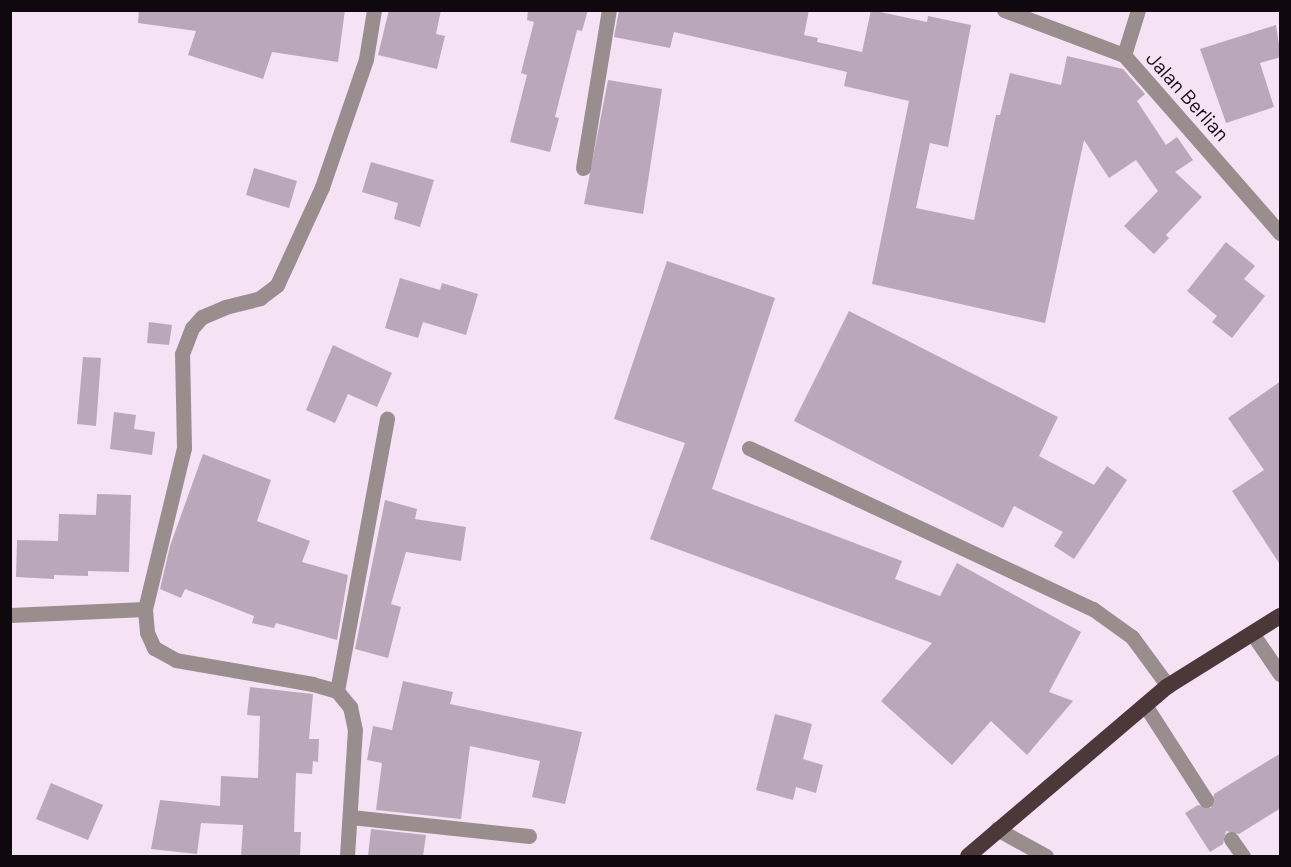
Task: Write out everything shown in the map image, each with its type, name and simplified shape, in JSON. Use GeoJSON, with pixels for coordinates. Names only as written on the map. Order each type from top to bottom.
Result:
{"type":"FeatureCollection","features":[{"type":"Feature","properties":{"kind":"highway"},"geometry":{"type":"LineString","coordinates":[[968,856],[1168,686],[1281,616]]}},
{"type":"Feature","properties":{"kind":"street"},"geometry":{"type":"LineString","coordinates":[[347,856],[355,730],[350,707],[337,691],[176,660],[154,648],[147,632],[145,609],[184,448],[182,354],[192,328],[202,317],[225,307],[260,298],[277,285],[322,187],[366,59],[374,10]]}},
{"type":"Feature","properties":{"kind":"street"},"geometry":{"type":"LineString","coordinates":[[584,168],[609,10]]}},
{"type":"Feature","properties":{"kind":"street","name":"Jalan Berlian"},"geometry":{"type":"LineString","coordinates":[[1004,10],[1124,55],[1281,233]]}},
{"type":"Feature","properties":{"kind":"street"},"geometry":{"type":"LineString","coordinates":[[1124,55],[1138,10]]}},
{"type":"Feature","properties":{"kind":"street"},"geometry":{"type":"LineString","coordinates":[[337,691],[387,419]]}},
{"type":"Feature","properties":{"kind":"street"},"geometry":{"type":"LineString","coordinates":[[749,448],[1093,609],[1132,636],[1168,686]]}},
{"type":"Feature","properties":{"kind":"street"},"geometry":{"type":"LineString","coordinates":[[10,615],[145,609]]}},
{"type":"Feature","properties":{"kind":"street"},"geometry":{"type":"LineString","coordinates":[[1252,633],[1281,674]]}},
{"type":"Feature","properties":{"kind":"street"},"geometry":{"type":"LineString","coordinates":[[1145,705],[1206,800]]}},
{"type":"Feature","properties":{"kind":"street"},"geometry":{"type":"LineString","coordinates":[[351,817],[530,836]]}},
{"type":"Feature","properties":{"kind":"street"},"geometry":{"type":"LineString","coordinates":[[997,829],[1046,856]]}},
{"type":"Feature","properties":{"kind":"street"},"geometry":{"type":"LineString","coordinates":[[1232,839],[1243,856]]}},
{"type":"Feature","properties":{"kind":"building"},"geometry":{"type":"Polygon","coordinates":[[[139,10],[345,10],[338,62],[272,52],[263,79],[188,55],[196,31],[138,23],[139,10]]]}},
{"type":"Feature","properties":{"kind":"building"},"geometry":{"type":"Polygon","coordinates":[[[389,10],[441,10],[436,34],[445,36],[437,69],[378,55],[389,10]]]}},
{"type":"Feature","properties":{"kind":"building"},"geometry":{"type":"Polygon","coordinates":[[[528,10],[588,10],[582,31],[577,30],[555,117],[559,118],[550,152],[510,142],[527,75],[521,73],[534,22],[527,20],[528,10]]]}},
{"type":"Feature","properties":{"kind":"building"},"geometry":{"type":"Polygon","coordinates":[[[619,10],[809,10],[804,35],[818,38],[817,42],[862,52],[871,10],[927,22],[928,16],[971,25],[948,147],[930,143],[916,208],[974,220],[996,115],[1000,115],[1010,73],[1061,85],[1067,56],[1123,69],[1145,94],[1137,101],[1166,145],[1177,137],[1193,160],[1175,172],[1202,197],[1166,235],[1169,238],[1154,254],[1124,226],[1158,191],[1136,160],[1109,178],[1084,140],[1045,323],[872,284],[909,101],[844,86],[847,72],[674,32],[670,48],[614,37],[619,10]]]}},
{"type":"Feature","properties":{"kind":"building"},"geometry":{"type":"Polygon","coordinates":[[[1276,25],[1281,57],[1260,63],[1274,107],[1226,123],[1200,49],[1276,25]]]}},
{"type":"Feature","properties":{"kind":"building"},"geometry":{"type":"Polygon","coordinates":[[[608,80],[662,89],[643,214],[584,204],[608,80]]]}},
{"type":"Feature","properties":{"kind":"building"},"geometry":{"type":"Polygon","coordinates":[[[371,162],[434,180],[420,227],[394,219],[398,203],[362,192],[371,162]]]}},
{"type":"Feature","properties":{"kind":"building"},"geometry":{"type":"Polygon","coordinates":[[[254,168],[297,181],[289,208],[246,195],[254,168]]]}},
{"type":"Feature","properties":{"kind":"building"},"geometry":{"type":"Polygon","coordinates":[[[1226,242],[1255,266],[1244,279],[1265,296],[1232,338],[1212,322],[1217,316],[1187,291],[1226,242]]]}},
{"type":"Feature","properties":{"kind":"building"},"geometry":{"type":"Polygon","coordinates":[[[667,261],[775,298],[712,489],[902,561],[895,579],[940,596],[957,563],[1081,632],[1049,692],[1073,701],[1027,755],[991,721],[952,765],[881,701],[932,643],[650,539],[685,443],[614,419],[667,261]]]}},
{"type":"Feature","properties":{"kind":"building"},"geometry":{"type":"Polygon","coordinates":[[[400,278],[440,290],[442,283],[478,294],[466,335],[423,322],[418,338],[385,328],[400,278]]]}},
{"type":"Feature","properties":{"kind":"building"},"geometry":{"type":"Polygon","coordinates":[[[849,311],[1058,417],[1039,456],[1094,485],[1107,466],[1127,480],[1074,559],[1054,546],[1063,532],[1014,506],[1003,528],[794,421],[849,311]]]}},
{"type":"Feature","properties":{"kind":"building"},"geometry":{"type":"Polygon","coordinates":[[[149,322],[172,325],[169,345],[147,343],[149,322]]]}},
{"type":"Feature","properties":{"kind":"building"},"geometry":{"type":"Polygon","coordinates":[[[333,345],[392,373],[377,407],[348,394],[335,423],[306,410],[333,345]]]}},
{"type":"Feature","properties":{"kind":"building"},"geometry":{"type":"Polygon","coordinates":[[[83,357],[101,358],[96,426],[77,424],[83,357]]]}},
{"type":"Feature","properties":{"kind":"building"},"geometry":{"type":"Polygon","coordinates":[[[1281,381],[1281,566],[1232,491],[1264,470],[1228,418],[1281,381]]]}},
{"type":"Feature","properties":{"kind":"building"},"geometry":{"type":"Polygon","coordinates":[[[114,412],[136,415],[134,429],[155,432],[152,455],[110,449],[114,412]]]}},
{"type":"Feature","properties":{"kind":"building"},"geometry":{"type":"Polygon","coordinates":[[[203,454],[271,480],[257,521],[310,541],[302,562],[348,575],[337,640],[276,623],[274,628],[252,623],[254,616],[185,589],[181,598],[160,589],[170,546],[203,454]]]}},
{"type":"Feature","properties":{"kind":"building"},"geometry":{"type":"Polygon","coordinates":[[[97,494],[131,495],[129,572],[88,571],[88,576],[54,575],[54,579],[16,577],[17,540],[58,541],[59,514],[96,515],[97,494]]]}},
{"type":"Feature","properties":{"kind":"building"},"geometry":{"type":"Polygon","coordinates":[[[385,500],[417,509],[415,519],[466,527],[461,561],[406,552],[391,604],[401,607],[388,658],[355,649],[385,500]]]}},
{"type":"Feature","properties":{"kind":"building"},"geometry":{"type":"Polygon","coordinates":[[[403,681],[453,692],[450,704],[582,732],[565,804],[532,797],[540,761],[470,746],[461,819],[376,810],[382,763],[367,760],[373,726],[392,730],[403,681]]]}},
{"type":"Feature","properties":{"kind":"building"},"geometry":{"type":"Polygon","coordinates":[[[250,687],[313,694],[309,739],[319,739],[318,762],[313,761],[312,774],[296,773],[294,832],[301,832],[300,856],[241,856],[243,825],[201,823],[197,854],[151,849],[160,800],[220,806],[221,776],[258,778],[260,716],[247,715],[250,687]]]}},
{"type":"Feature","properties":{"kind":"building"},"geometry":{"type":"Polygon","coordinates":[[[775,714],[812,724],[803,759],[823,765],[816,793],[796,787],[793,800],[756,790],[775,714]]]}},
{"type":"Feature","properties":{"kind":"building"},"geometry":{"type":"Polygon","coordinates":[[[1281,753],[1281,808],[1239,834],[1226,831],[1223,844],[1210,852],[1185,813],[1198,805],[1211,808],[1214,794],[1281,753]]]}},
{"type":"Feature","properties":{"kind":"building"},"geometry":{"type":"Polygon","coordinates":[[[51,783],[103,805],[88,840],[36,819],[51,783]]]}},
{"type":"Feature","properties":{"kind":"building"},"geometry":{"type":"Polygon","coordinates":[[[371,829],[426,835],[423,856],[368,856],[371,829]]]}}]}
